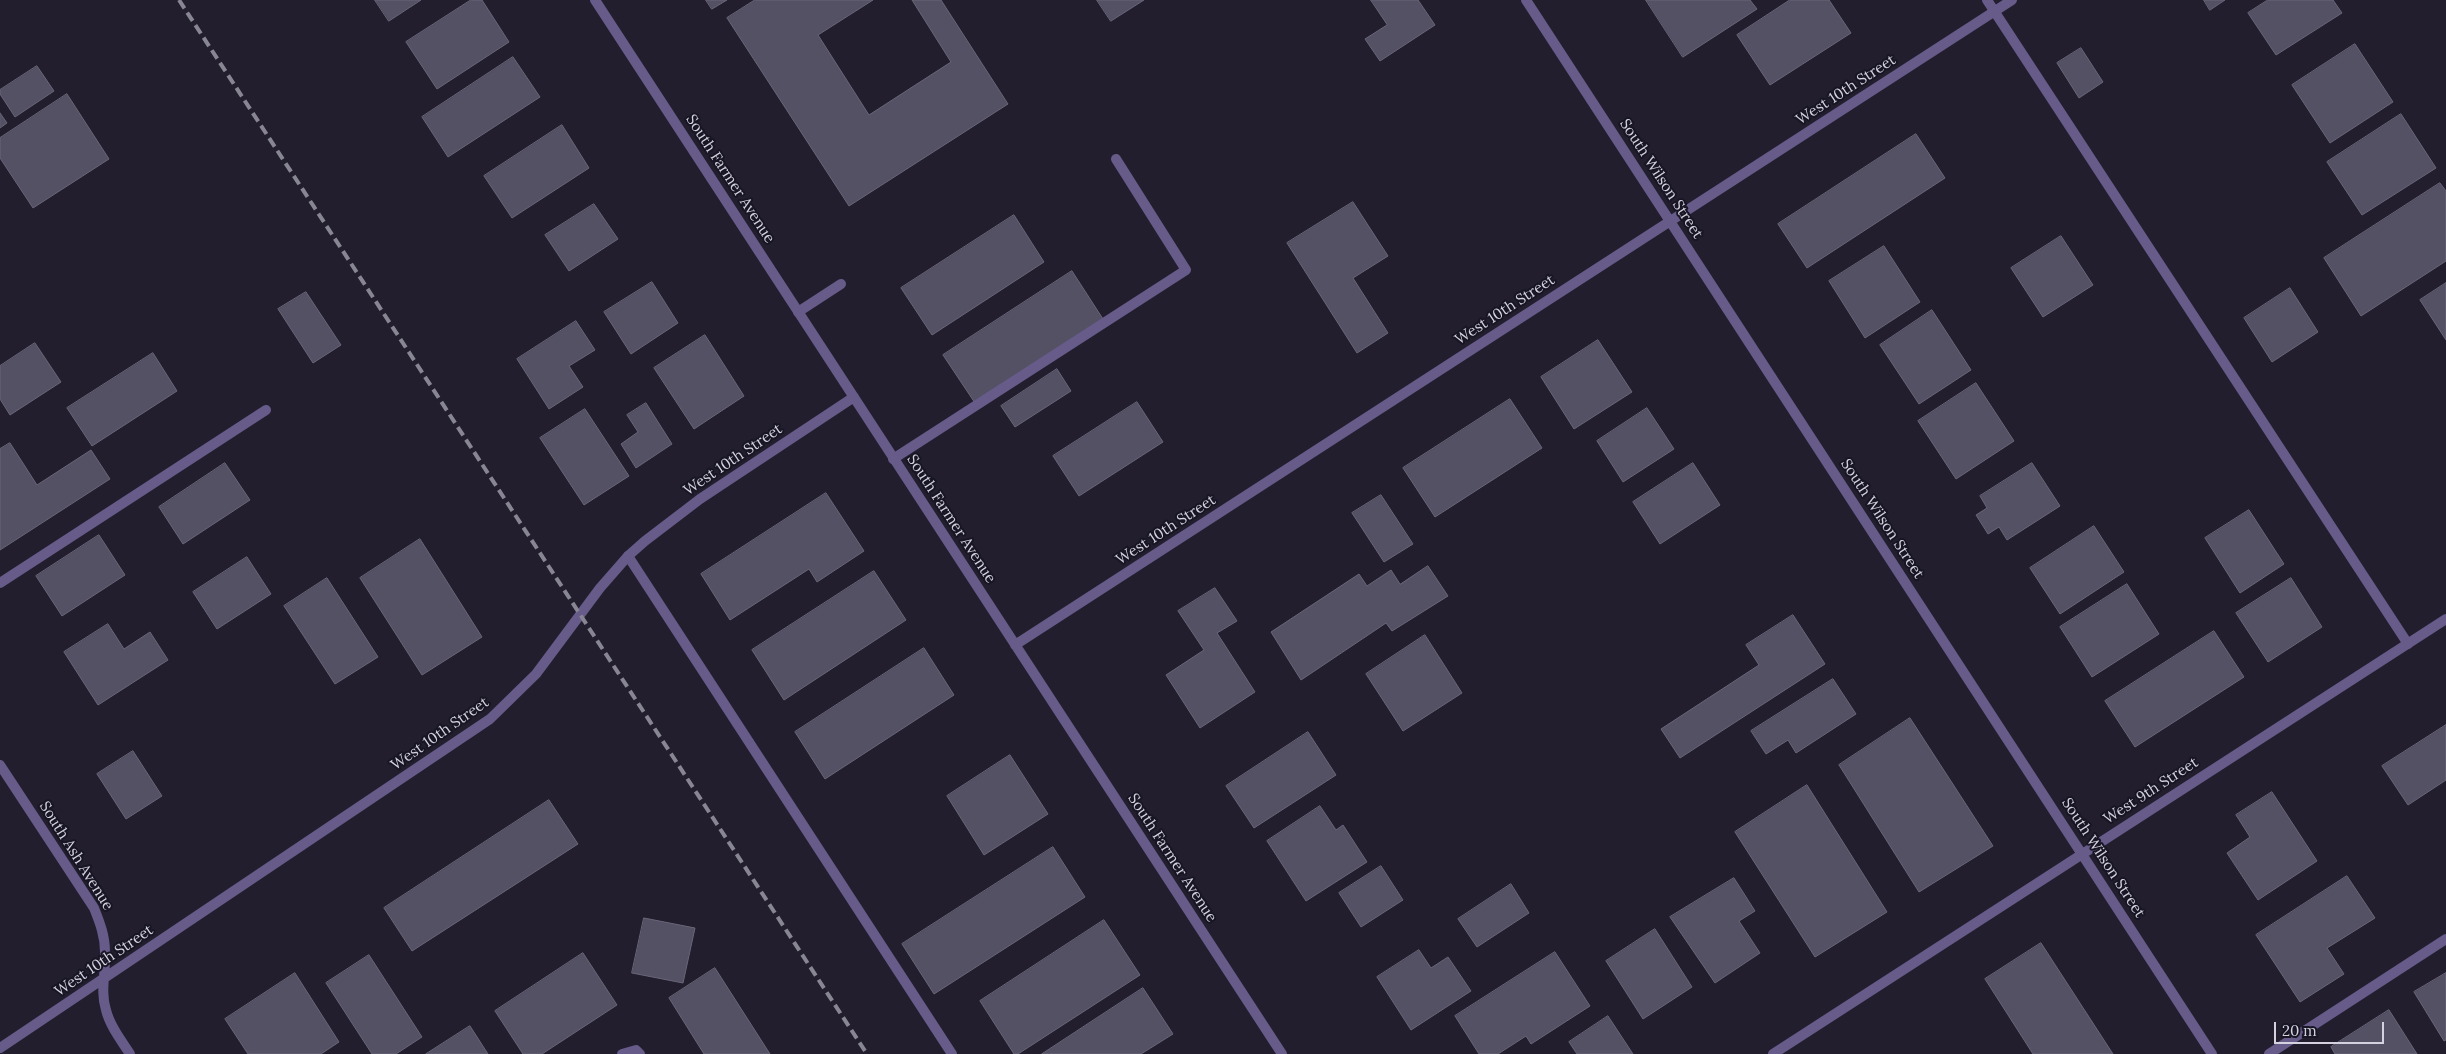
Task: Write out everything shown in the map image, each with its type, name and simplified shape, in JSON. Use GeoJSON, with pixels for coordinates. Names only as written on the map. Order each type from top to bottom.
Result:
{"type":"FeatureCollection","features":[{"type":"Feature","properties":{"kind":"street","name":"South Farmer Avenue"},"geometry":{"type":"LineString","coordinates":[[595,0],[1282,1054]]}},
{"type":"Feature","properties":{"kind":"street","name":"South Wilson Street"},"geometry":{"type":"LineString","coordinates":[[1526,0],[2212,1054]]}},
{"type":"Feature","properties":{"kind":"street"},"geometry":{"type":"LineString","coordinates":[[1987,0],[2408,644]]}},
{"type":"Feature","properties":{"kind":"street","name":"West 10th Street"},"geometry":{"type":"LineString","coordinates":[[1015,645],[2012,0]]}},
{"type":"Feature","properties":{"kind":"street"},"geometry":{"type":"LineString","coordinates":[[893,459],[1186,270],[1116,159]]}},
{"type":"Feature","properties":{"kind":"street"},"geometry":{"type":"LineString","coordinates":[[798,312],[841,284]]}},
{"type":"Feature","properties":{"kind":"street","name":"West 10th Street"},"geometry":{"type":"LineString","coordinates":[[0,1048],[490,719],[536,674],[600,588],[628,556],[700,499],[854,397]]}},
{"type":"Feature","properties":{"kind":"street"},"geometry":{"type":"LineString","coordinates":[[0,583],[266,410]]}},
{"type":"Feature","properties":{"kind":"street"},"geometry":{"type":"LineString","coordinates":[[628,556],[952,1054]]}},
{"type":"Feature","properties":{"kind":"street","name":"West 9th Street"},"geometry":{"type":"LineString","coordinates":[[1773,1054],[2446,620]]}},
{"type":"Feature","properties":{"kind":"street","name":"South Ash Avenue"},"geometry":{"type":"LineString","coordinates":[[0,765],[94,908],[103,930],[105,954],[102,980],[105,1009],[116,1034],[130,1054]]}},
{"type":"Feature","properties":{"kind":"street"},"geometry":{"type":"LineString","coordinates":[[2269,1054],[2446,939]]}},
{"type":"Feature","properties":{"kind":"street"},"geometry":{"type":"LineString","coordinates":[[622,1054],[636,1050],[640,1054]]}},
{"type":"Feature","properties":{"kind":"building"},"geometry":{"type":"Polygon","coordinates":[[[375,0],[421,0],[389,21],[375,0]]]}},
{"type":"Feature","properties":{"kind":"building"},"geometry":{"type":"Polygon","coordinates":[[[471,0],[482,0],[509,42],[437,89],[406,42],[471,0]]]}},
{"type":"Feature","properties":{"kind":"building"},"geometry":{"type":"Polygon","coordinates":[[[706,0],[727,0],[712,9],[706,0]]]}},
{"type":"Feature","properties":{"kind":"building"},"geometry":{"type":"Polygon","coordinates":[[[755,0],[873,0],[818,35],[869,115],[951,62],[912,0],[941,0],[1008,104],[849,206],[727,18],[755,0]]]}},
{"type":"Feature","properties":{"kind":"building"},"geometry":{"type":"Polygon","coordinates":[[[1097,0],[1144,0],[1111,21],[1097,0]]]}},
{"type":"Feature","properties":{"kind":"building"},"geometry":{"type":"Polygon","coordinates":[[[1371,0],[1418,0],[1435,25],[1380,61],[1365,39],[1387,25],[1371,0]]]}},
{"type":"Feature","properties":{"kind":"building"},"geometry":{"type":"Polygon","coordinates":[[[1646,0],[1750,0],[1757,9],[1683,57],[1646,0]]]}},
{"type":"Feature","properties":{"kind":"building"},"geometry":{"type":"Polygon","coordinates":[[[1790,0],[1829,0],[1851,33],[1770,85],[1737,35],[1790,0]]]}},
{"type":"Feature","properties":{"kind":"building"},"geometry":{"type":"Polygon","coordinates":[[[2204,0],[2225,0],[2210,10],[2204,0]]]}},
{"type":"Feature","properties":{"kind":"building"},"geometry":{"type":"Polygon","coordinates":[[[2268,0],[2333,0],[2342,13],[2276,55],[2248,13],[2268,0]]]}},
{"type":"Feature","properties":{"kind":"building"},"geometry":{"type":"Polygon","coordinates":[[[2355,44],[2393,102],[2330,143],[2292,85],[2355,44]]]}},
{"type":"Feature","properties":{"kind":"building"},"geometry":{"type":"Polygon","coordinates":[[[2081,48],[2103,82],[2079,98],[2057,63],[2081,48]]]}},
{"type":"Feature","properties":{"kind":"building"},"geometry":{"type":"Polygon","coordinates":[[[513,57],[540,97],[448,157],[422,117],[513,57]]]}},
{"type":"Feature","properties":{"kind":"building"},"geometry":{"type":"Polygon","coordinates":[[[37,66],[54,91],[15,117],[0,94],[0,90],[37,66]]]}},
{"type":"Feature","properties":{"kind":"building"},"geometry":{"type":"Polygon","coordinates":[[[67,94],[109,159],[33,208],[0,158],[0,138],[67,94]]]}},
{"type":"Feature","properties":{"kind":"building"},"geometry":{"type":"Polygon","coordinates":[[[0,113],[7,123],[0,128],[0,113]]]}},
{"type":"Feature","properties":{"kind":"building"},"geometry":{"type":"Polygon","coordinates":[[[2401,114],[2436,168],[2362,215],[2327,162],[2401,114]]]}},
{"type":"Feature","properties":{"kind":"building"},"geometry":{"type":"Polygon","coordinates":[[[562,125],[589,168],[512,218],[484,176],[562,125]]]}},
{"type":"Feature","properties":{"kind":"building"},"geometry":{"type":"Polygon","coordinates":[[[1916,134],[1945,178],[1807,268],[1778,224],[1916,134]]]}},
{"type":"Feature","properties":{"kind":"building"},"geometry":{"type":"Polygon","coordinates":[[[2440,183],[2446,191],[2446,261],[2361,316],[2324,258],[2440,183]]]}},
{"type":"Feature","properties":{"kind":"building"},"geometry":{"type":"Polygon","coordinates":[[[1353,202],[1388,256],[1353,278],[1388,333],[1357,353],[1287,243],[1353,202]]]}},
{"type":"Feature","properties":{"kind":"building"},"geometry":{"type":"Polygon","coordinates":[[[594,204],[618,239],[569,271],[545,235],[594,204]]]}},
{"type":"Feature","properties":{"kind":"building"},"geometry":{"type":"Polygon","coordinates":[[[1014,215],[1044,262],[932,335],[901,288],[1014,215]]]}},
{"type":"Feature","properties":{"kind":"building"},"geometry":{"type":"Polygon","coordinates":[[[2061,236],[2093,285],[2043,317],[2011,268],[2061,236]]]}},
{"type":"Feature","properties":{"kind":"building"},"geometry":{"type":"Polygon","coordinates":[[[1884,246],[1920,302],[1865,338],[1829,281],[1884,246]]]}},
{"type":"Feature","properties":{"kind":"building"},"geometry":{"type":"Polygon","coordinates":[[[1072,271],[1103,319],[975,403],[943,355],[1072,271]]]}},
{"type":"Feature","properties":{"kind":"building"},"geometry":{"type":"Polygon","coordinates":[[[652,282],[678,323],[631,354],[604,312],[652,282]]]}},
{"type":"Feature","properties":{"kind":"building"},"geometry":{"type":"Polygon","coordinates":[[[2446,283],[2446,340],[2420,300],[2446,283]]]}},
{"type":"Feature","properties":{"kind":"building"},"geometry":{"type":"Polygon","coordinates":[[[2290,288],[2318,332],[2272,362],[2244,318],[2290,288]]]}},
{"type":"Feature","properties":{"kind":"building"},"geometry":{"type":"Polygon","coordinates":[[[306,292],[341,345],[313,363],[278,309],[306,292]]]}},
{"type":"Feature","properties":{"kind":"building"},"geometry":{"type":"Polygon","coordinates":[[[1932,310],[1971,370],[1919,404],[1880,345],[1932,310]]]}},
{"type":"Feature","properties":{"kind":"building"},"geometry":{"type":"Polygon","coordinates":[[[576,321],[595,350],[569,366],[583,387],[549,409],[517,359],[576,321]]]}},
{"type":"Feature","properties":{"kind":"building"},"geometry":{"type":"Polygon","coordinates":[[[705,335],[744,396],[694,429],[654,368],[705,335]]]}},
{"type":"Feature","properties":{"kind":"building"},"geometry":{"type":"Polygon","coordinates":[[[1598,340],[1632,392],[1574,429],[1541,377],[1598,340]]]}},
{"type":"Feature","properties":{"kind":"building"},"geometry":{"type":"Polygon","coordinates":[[[35,343],[61,382],[10,415],[0,399],[0,366],[35,343]]]}},
{"type":"Feature","properties":{"kind":"building"},"geometry":{"type":"Polygon","coordinates":[[[153,353],[177,391],[92,446],[67,408],[153,353]]]}},
{"type":"Feature","properties":{"kind":"building"},"geometry":{"type":"Polygon","coordinates":[[[1057,369],[1071,391],[1015,427],[1001,406],[1057,369]]]}},
{"type":"Feature","properties":{"kind":"building"},"geometry":{"type":"Polygon","coordinates":[[[1976,383],[2014,441],[1956,479],[1918,421],[1976,383]]]}},
{"type":"Feature","properties":{"kind":"building"},"geometry":{"type":"Polygon","coordinates":[[[1510,399],[1542,448],[1435,517],[1403,468],[1510,399]]]}},
{"type":"Feature","properties":{"kind":"building"},"geometry":{"type":"Polygon","coordinates":[[[1137,402],[1163,442],[1079,496],[1053,456],[1137,402]]]}},
{"type":"Feature","properties":{"kind":"building"},"geometry":{"type":"Polygon","coordinates":[[[646,403],[672,444],[636,468],[621,444],[638,432],[627,415],[646,403]]]}},
{"type":"Feature","properties":{"kind":"building"},"geometry":{"type":"Polygon","coordinates":[[[1647,408],[1674,449],[1623,482],[1597,441],[1647,408]]]}},
{"type":"Feature","properties":{"kind":"building"},"geometry":{"type":"Polygon","coordinates":[[[585,409],[629,476],[584,505],[540,438],[585,409]]]}},
{"type":"Feature","properties":{"kind":"building"},"geometry":{"type":"Polygon","coordinates":[[[10,443],[37,485],[91,450],[110,479],[0,550],[0,449],[10,443]]]}},
{"type":"Feature","properties":{"kind":"building"},"geometry":{"type":"Polygon","coordinates":[[[225,463],[250,500],[183,544],[159,507],[225,463]]]}},
{"type":"Feature","properties":{"kind":"building"},"geometry":{"type":"Polygon","coordinates":[[[1693,463],[1720,505],[1660,544],[1633,502],[1693,463]]]}},
{"type":"Feature","properties":{"kind":"building"},"geometry":{"type":"Polygon","coordinates":[[[2032,463],[2060,506],[2007,540],[1999,527],[1988,534],[1976,515],[1987,508],[1980,496],[2032,463]]]}},
{"type":"Feature","properties":{"kind":"building"},"geometry":{"type":"Polygon","coordinates":[[[826,493],[864,551],[817,582],[809,569],[730,620],[701,574],[826,493]]]}},
{"type":"Feature","properties":{"kind":"building"},"geometry":{"type":"Polygon","coordinates":[[[1381,495],[1413,544],[1384,562],[1352,513],[1381,495]]]}},
{"type":"Feature","properties":{"kind":"building"},"geometry":{"type":"Polygon","coordinates":[[[2249,510],[2284,564],[2240,593],[2205,538],[2249,510]]]}},
{"type":"Feature","properties":{"kind":"building"},"geometry":{"type":"Polygon","coordinates":[[[2094,526],[2124,572],[2060,614],[2030,568],[2094,526]]]}},
{"type":"Feature","properties":{"kind":"building"},"geometry":{"type":"Polygon","coordinates":[[[99,535],[125,575],[62,616],[36,576],[99,535]]]}},
{"type":"Feature","properties":{"kind":"building"},"geometry":{"type":"Polygon","coordinates":[[[420,539],[482,637],[422,675],[360,578],[420,539]]]}},
{"type":"Feature","properties":{"kind":"building"},"geometry":{"type":"Polygon","coordinates":[[[247,557],[271,594],[217,629],[193,592],[247,557]]]}},
{"type":"Feature","properties":{"kind":"building"},"geometry":{"type":"Polygon","coordinates":[[[1428,566],[1448,596],[1392,631],[1386,623],[1301,680],[1271,632],[1359,574],[1367,586],[1391,570],[1400,584],[1428,566]]]}},
{"type":"Feature","properties":{"kind":"building"},"geometry":{"type":"Polygon","coordinates":[[[874,571],[906,620],[784,700],[752,650],[874,571]]]}},
{"type":"Feature","properties":{"kind":"building"},"geometry":{"type":"Polygon","coordinates":[[[327,578],[378,657],[335,684],[284,606],[327,578]]]}},
{"type":"Feature","properties":{"kind":"building"},"geometry":{"type":"Polygon","coordinates":[[[2291,578],[2322,627],[2268,662],[2236,613],[2291,578]]]}},
{"type":"Feature","properties":{"kind":"building"},"geometry":{"type":"Polygon","coordinates":[[[2127,584],[2159,634],[2092,677],[2060,627],[2127,584]]]}},
{"type":"Feature","properties":{"kind":"building"},"geometry":{"type":"Polygon","coordinates":[[[1215,588],[1237,621],[1217,633],[1255,692],[1200,728],[1166,675],[1204,650],[1178,611],[1215,588]]]}},
{"type":"Feature","properties":{"kind":"building"},"geometry":{"type":"Polygon","coordinates":[[[1793,615],[1825,664],[1680,758],[1661,729],[1759,665],[1746,645],[1793,615]]]}},
{"type":"Feature","properties":{"kind":"building"},"geometry":{"type":"Polygon","coordinates":[[[108,624],[124,649],[150,632],[168,660],[98,705],[64,652],[108,624]]]}},
{"type":"Feature","properties":{"kind":"building"},"geometry":{"type":"Polygon","coordinates":[[[2214,631],[2244,677],[2135,747],[2105,701],[2214,631]]]}},
{"type":"Feature","properties":{"kind":"building"},"geometry":{"type":"Polygon","coordinates":[[[1425,635],[1462,693],[1403,731],[1366,674],[1425,635]]]}},
{"type":"Feature","properties":{"kind":"building"},"geometry":{"type":"Polygon","coordinates":[[[924,648],[954,695],[825,779],[795,732],[924,648]]]}},
{"type":"Feature","properties":{"kind":"building"},"geometry":{"type":"Polygon","coordinates":[[[1833,679],[1856,714],[1796,753],[1788,740],[1766,754],[1751,731],[1833,679]]]}},
{"type":"Feature","properties":{"kind":"building"},"geometry":{"type":"Polygon","coordinates":[[[1910,718],[1993,846],[1919,892],[1839,765],[1910,718]]]}},
{"type":"Feature","properties":{"kind":"building"},"geometry":{"type":"Polygon","coordinates":[[[2446,725],[2446,780],[2408,805],[2382,766],[2446,725]]]}},
{"type":"Feature","properties":{"kind":"building"},"geometry":{"type":"Polygon","coordinates":[[[1308,732],[1336,775],[1254,828],[1226,786],[1308,732]]]}},
{"type":"Feature","properties":{"kind":"building"},"geometry":{"type":"Polygon","coordinates":[[[133,751],[162,796],[126,819],[97,774],[133,751]]]}},
{"type":"Feature","properties":{"kind":"building"},"geometry":{"type":"Polygon","coordinates":[[[1010,755],[1048,814],[984,855],[947,796],[1010,755]]]}},
{"type":"Feature","properties":{"kind":"building"},"geometry":{"type":"Polygon","coordinates":[[[1807,785],[1887,912],[1815,957],[1735,832],[1807,785]]]}},
{"type":"Feature","properties":{"kind":"building"},"geometry":{"type":"Polygon","coordinates":[[[2272,792],[2317,861],[2258,900],[2227,853],[2250,837],[2236,815],[2272,792]]]}},
{"type":"Feature","properties":{"kind":"building"},"geometry":{"type":"Polygon","coordinates":[[[549,800],[578,844],[412,951],[384,908],[549,800]]]}},
{"type":"Feature","properties":{"kind":"building"},"geometry":{"type":"Polygon","coordinates":[[[1320,806],[1336,830],[1343,825],[1367,862],[1306,901],[1267,841],[1320,806]]]}},
{"type":"Feature","properties":{"kind":"building"},"geometry":{"type":"Polygon","coordinates":[[[1053,847],[1085,897],[934,994],[902,944],[1053,847]]]}},
{"type":"Feature","properties":{"kind":"building"},"geometry":{"type":"Polygon","coordinates":[[[1381,866],[1403,900],[1361,927],[1339,893],[1381,866]]]}},
{"type":"Feature","properties":{"kind":"building"},"geometry":{"type":"Polygon","coordinates":[[[2347,876],[2375,918],[2327,948],[2344,974],[2300,1002],[2256,935],[2347,876]]]}},
{"type":"Feature","properties":{"kind":"building"},"geometry":{"type":"Polygon","coordinates":[[[1734,878],[1755,911],[1739,921],[1760,953],[1715,983],[1670,917],[1734,878]]]}},
{"type":"Feature","properties":{"kind":"building"},"geometry":{"type":"Polygon","coordinates":[[[1511,884],[1529,913],[1477,947],[1458,919],[1511,884]]]}},
{"type":"Feature","properties":{"kind":"building"},"geometry":{"type":"Polygon","coordinates":[[[644,918],[695,928],[683,983],[632,973],[644,918]]]}},
{"type":"Feature","properties":{"kind":"building"},"geometry":{"type":"Polygon","coordinates":[[[1104,920],[1140,975],[1018,1054],[1014,1054],[980,1001],[1104,920]]]}},
{"type":"Feature","properties":{"kind":"building"},"geometry":{"type":"Polygon","coordinates":[[[1655,929],[1692,987],[1643,1019],[1606,961],[1655,929]]]}},
{"type":"Feature","properties":{"kind":"building"},"geometry":{"type":"Polygon","coordinates":[[[2041,943],[2113,1054],[2033,1054],[1985,979],[2041,943]]]}},
{"type":"Feature","properties":{"kind":"building"},"geometry":{"type":"Polygon","coordinates":[[[1419,950],[1431,968],[1448,957],[1471,991],[1411,1030],[1377,977],[1419,950]]]}},
{"type":"Feature","properties":{"kind":"building"},"geometry":{"type":"Polygon","coordinates":[[[1555,952],[1590,1006],[1531,1044],[1526,1036],[1498,1054],[1479,1054],[1455,1016],[1555,952]]]}},
{"type":"Feature","properties":{"kind":"building"},"geometry":{"type":"Polygon","coordinates":[[[583,953],[617,1005],[542,1054],[523,1054],[495,1011],[583,953]]]}},
{"type":"Feature","properties":{"kind":"building"},"geometry":{"type":"Polygon","coordinates":[[[369,955],[422,1037],[396,1054],[372,1054],[326,983],[369,955]]]}},
{"type":"Feature","properties":{"kind":"building"},"geometry":{"type":"Polygon","coordinates":[[[715,968],[770,1054],[704,1054],[669,998],[715,968]]]}},
{"type":"Feature","properties":{"kind":"building"},"geometry":{"type":"Polygon","coordinates":[[[295,973],[339,1042],[321,1054],[248,1054],[225,1019],[295,973]]]}},
{"type":"Feature","properties":{"kind":"building"},"geometry":{"type":"Polygon","coordinates":[[[2446,973],[2446,1040],[2444,1041],[2414,992],[2446,973]]]}},
{"type":"Feature","properties":{"kind":"building"},"geometry":{"type":"Polygon","coordinates":[[[1143,988],[1173,1034],[1141,1054],[1042,1054],[1143,988]]]}},
{"type":"Feature","properties":{"kind":"building"},"geometry":{"type":"Polygon","coordinates":[[[2389,1010],[2417,1054],[2335,1054],[2331,1047],[2389,1010]]]}},
{"type":"Feature","properties":{"kind":"building"},"geometry":{"type":"Polygon","coordinates":[[[1608,1016],[1633,1054],[1577,1054],[1569,1042],[1608,1016]]]}},
{"type":"Feature","properties":{"kind":"building"},"geometry":{"type":"Polygon","coordinates":[[[470,1026],[488,1054],[426,1054],[470,1026]]]}},
{"type":"Feature","properties":{"kind":"railway"},"geometry":{"type":"LineString","coordinates":[[179,0],[867,1054]]}}]}
